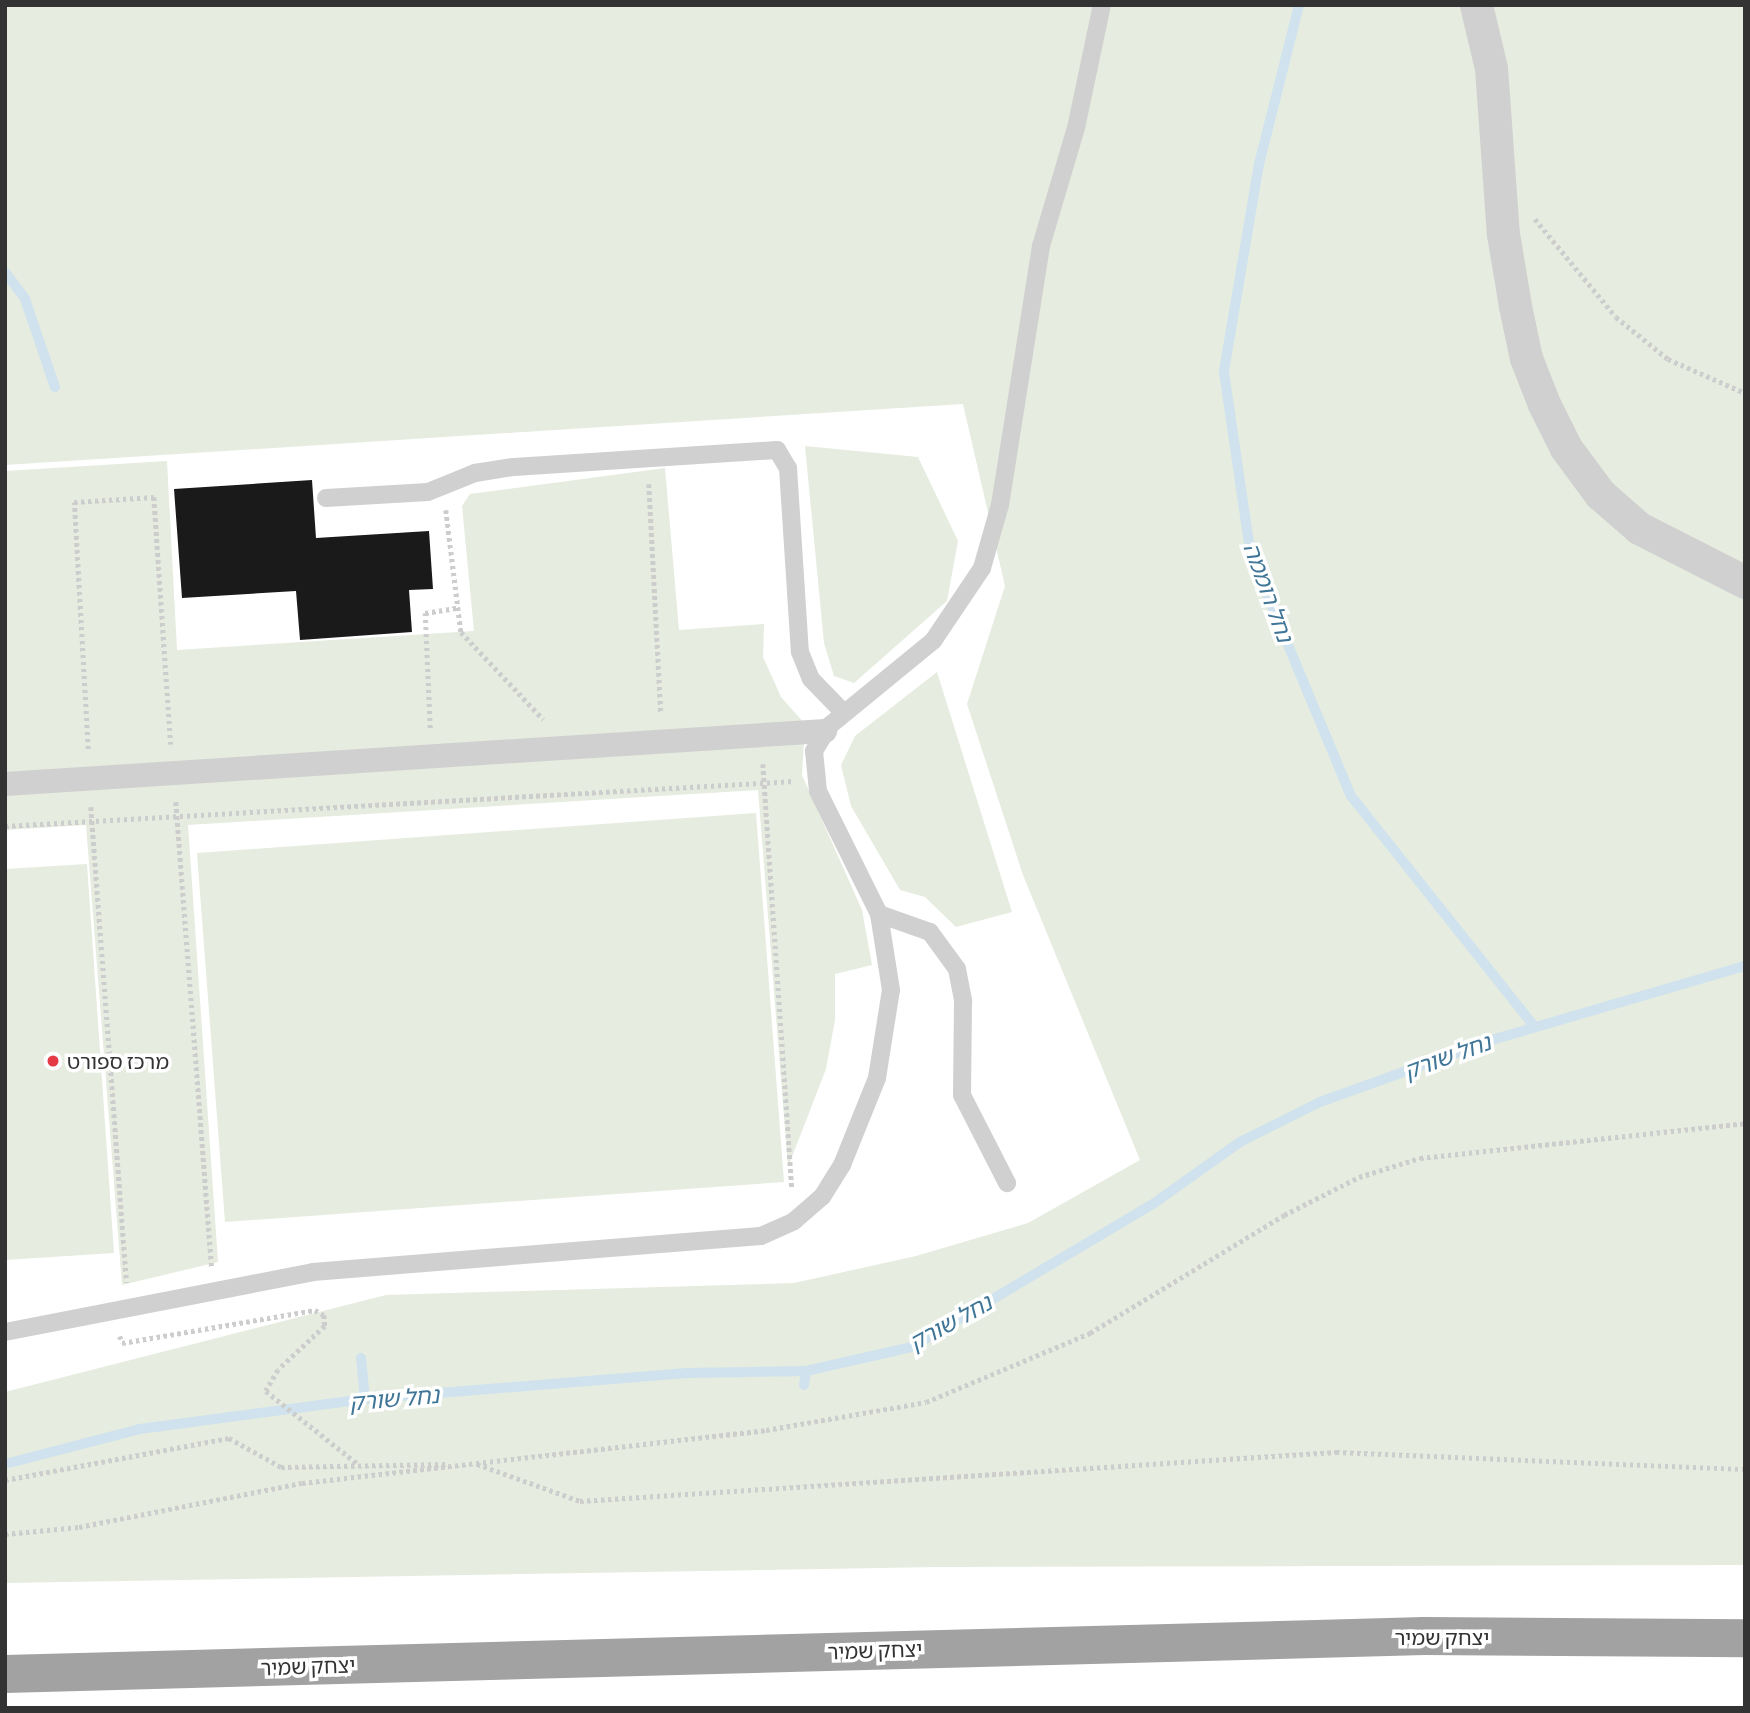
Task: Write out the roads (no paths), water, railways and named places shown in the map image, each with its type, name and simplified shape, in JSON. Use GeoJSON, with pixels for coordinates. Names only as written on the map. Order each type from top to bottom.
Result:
{"type":"FeatureCollection","features":[{"type":"Feature","properties":{"kind":"highway","name":"יצחק שמיר"},"geometry":{"type":"LineString","coordinates":[[5,1673],[1424,1636],[1745,1638]]}},
{"type":"Feature","properties":{"kind":"street"},"geometry":{"type":"LineString","coordinates":[[1476,5],[1491,68],[1499,190],[1526,358],[1566,448],[1600,494],[1639,528],[1745,582]]}},
{"type":"Feature","properties":{"kind":"street"},"geometry":{"type":"LineString","coordinates":[[5,784],[825,731]]}},
{"type":"Feature","properties":{"kind":"lane"},"geometry":{"type":"LineString","coordinates":[[5,1332],[214,1289],[334,1270],[748,1238],[794,1221],[821,1197],[842,1165],[883,1057],[891,990],[879,914],[814,780],[814,751],[825,731],[933,641],[982,568],[1000,505],[1041,246],[1076,128],[1102,5]]}},
{"type":"Feature","properties":{"kind":"lane"},"geometry":{"type":"LineString","coordinates":[[326,498],[443,488],[500,469],[768,449],[785,456],[800,653],[811,679],[845,713]]}},
{"type":"Feature","properties":{"kind":"lane"},"geometry":{"type":"LineString","coordinates":[[879,914],[930,932],[957,969],[963,1001],[960,1088],[1007,1182]]}},
{"type":"Feature","properties":{"kind":"waterway","name":"נחל רוממה"},"geometry":{"type":"LineString","coordinates":[[1299,5],[1259,164],[1224,372],[1251,556],[1351,796],[1535,1027]]}},
{"type":"Feature","properties":{"kind":"waterway"},"geometry":{"type":"LineString","coordinates":[[5,272],[25,299],[55,387]]}},
{"type":"Feature","properties":{"kind":"waterway","name":"נחל שורק"},"geometry":{"type":"LineString","coordinates":[[5,1464],[140,1429],[365,1399],[687,1373],[806,1371],[912,1347],[1153,1204],[1240,1142],[1320,1102],[1495,1039],[1745,966]]}},
{"type":"Feature","properties":{"kind":"waterway"},"geometry":{"type":"LineString","coordinates":[[361,1358],[365,1399]]}},
{"type":"Feature","properties":{"kind":"waterway"},"geometry":{"type":"LineString","coordinates":[[804,1385],[806,1371]]}},
{"type":"Feature","properties":{"kind":"place","name":"מרכז ספורט"},"geometry":{"type":"Point","coordinates":[53,1061]}}]}
